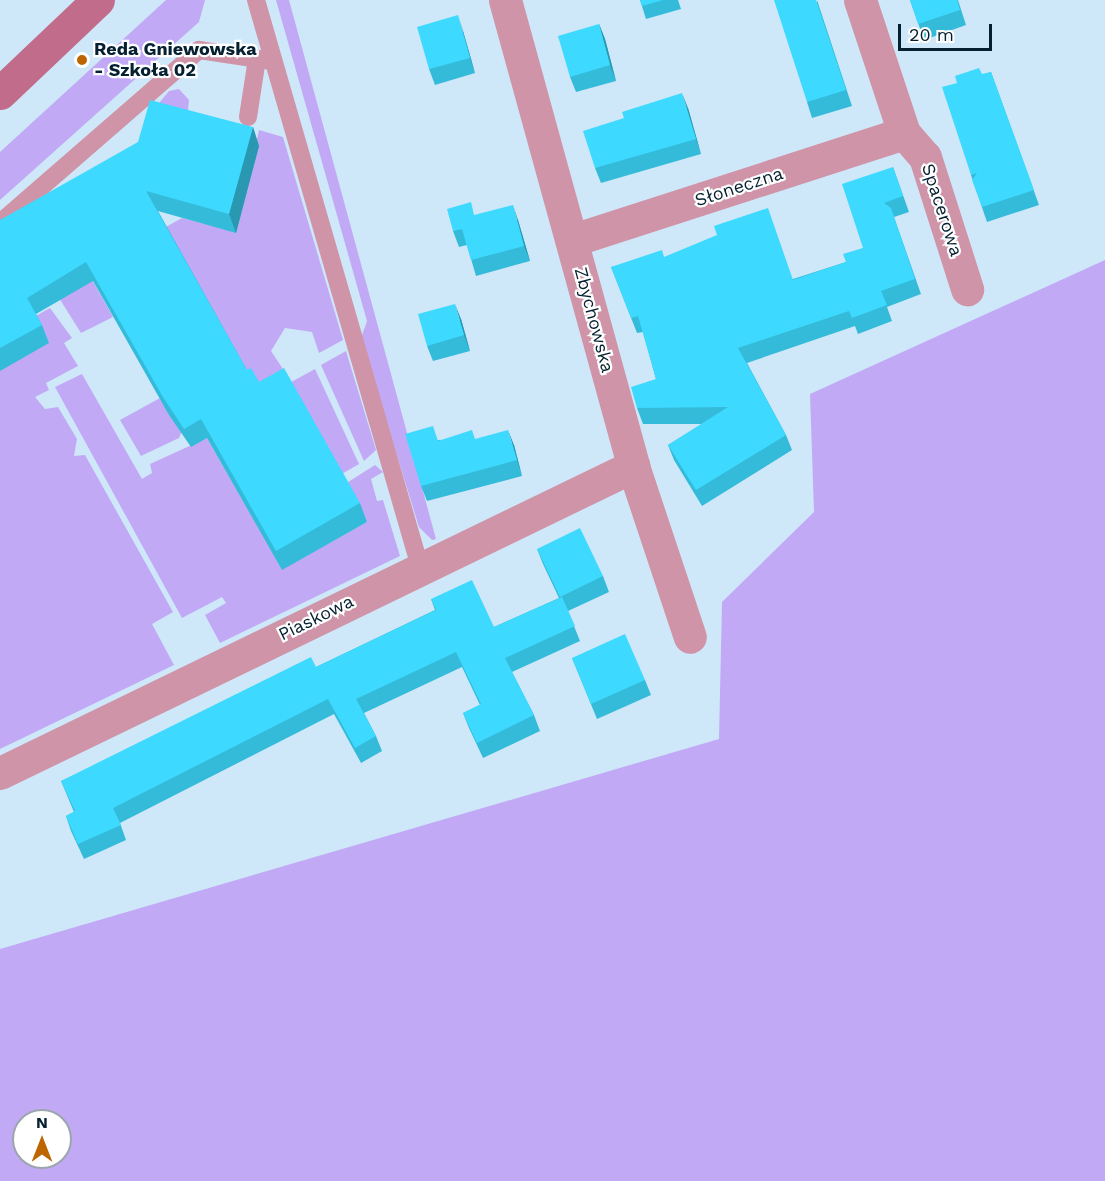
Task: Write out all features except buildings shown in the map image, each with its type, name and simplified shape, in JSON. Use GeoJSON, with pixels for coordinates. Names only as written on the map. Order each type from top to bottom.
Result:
{"type":"FeatureCollection","features":[{"type":"Feature","properties":{"kind":"street"},"geometry":{"type":"LineString","coordinates":[[0,93],[98,0]]}},
{"type":"Feature","properties":{"kind":"street","name":"Zbychowska"},"geometry":{"type":"LineString","coordinates":[[505,0],[573,240],[633,466],[690,637]]}},
{"type":"Feature","properties":{"kind":"street","name":"Spacerowa"},"geometry":{"type":"LineString","coordinates":[[861,0],[904,133],[925,157],[967,289]]}},
{"type":"Feature","properties":{"kind":"street","name":"Słoneczna"},"geometry":{"type":"LineString","coordinates":[[573,240],[904,133]]}},
{"type":"Feature","properties":{"kind":"street","name":"Piaskowa"},"geometry":{"type":"LineString","coordinates":[[0,773],[420,567],[633,466]]}},
{"type":"Feature","properties":{"kind":"lane"},"geometry":{"type":"LineString","coordinates":[[256,0],[265,60],[420,567]]}},
{"type":"Feature","properties":{"kind":"lane"},"geometry":{"type":"LineString","coordinates":[[0,223],[199,50],[265,60]]}},
{"type":"Feature","properties":{"kind":"lane"},"geometry":{"type":"LineString","coordinates":[[248,117],[265,60]]}},
{"type":"Feature","properties":{"kind":"shaded area"},"geometry":{"type":"Polygon","coordinates":[[[166,0],[205,0],[199,22],[0,200],[0,152],[166,0]]]}},
{"type":"Feature","properties":{"kind":"shaded area"},"geometry":{"type":"Polygon","coordinates":[[[276,0],[289,0],[436,539],[432,540],[419,527],[361,338],[367,321],[276,0]]]}},
{"type":"Feature","properties":{"kind":"shaded area"},"geometry":{"type":"Polygon","coordinates":[[[179,89],[189,100],[187,121],[155,108],[169,91],[179,89]]]}},
{"type":"Feature","properties":{"kind":"shaded area"},"geometry":{"type":"Polygon","coordinates":[[[259,130],[283,137],[343,340],[319,353],[312,332],[285,328],[271,351],[285,372],[251,391],[164,228],[182,218],[236,232],[259,130]]]}},
{"type":"Feature","properties":{"kind":"shaded area"},"geometry":{"type":"Polygon","coordinates":[[[1105,260],[1105,1181],[0,1181],[0,949],[719,739],[722,602],[814,512],[810,394],[1105,260]]]}},
{"type":"Feature","properties":{"kind":"shaded area"},"geometry":{"type":"Polygon","coordinates":[[[87,271],[113,317],[81,333],[54,290],[87,271]]]}},
{"type":"Feature","properties":{"kind":"shaded area"},"geometry":{"type":"Polygon","coordinates":[[[50,308],[72,338],[64,343],[78,366],[46,383],[49,390],[35,397],[45,409],[58,407],[77,439],[74,456],[85,455],[173,612],[152,624],[174,665],[0,749],[0,371],[34,317],[50,308]]]}},
{"type":"Feature","properties":{"kind":"shaded area"},"geometry":{"type":"Polygon","coordinates":[[[346,351],[376,450],[364,461],[321,365],[346,351]]]}},
{"type":"Feature","properties":{"kind":"shaded area"},"geometry":{"type":"Polygon","coordinates":[[[315,369],[359,464],[340,475],[264,397],[315,369]]]}},
{"type":"Feature","properties":{"kind":"shaded area"},"geometry":{"type":"Polygon","coordinates":[[[82,374],[142,479],[152,473],[150,464],[207,438],[282,569],[367,522],[345,484],[375,465],[383,472],[371,479],[377,501],[383,500],[400,556],[220,643],[205,615],[226,603],[222,597],[182,618],[55,387],[82,374]]]}},
{"type":"Feature","properties":{"kind":"shaded area"},"geometry":{"type":"Polygon","coordinates":[[[160,398],[182,431],[179,438],[141,456],[120,420],[160,398]]]}},
{"type":"Feature","properties":{"kind":"place","name":"Reda Gniewowska - Szkoła 02"},"geometry":{"type":"Point","coordinates":[82,60]}}]}
